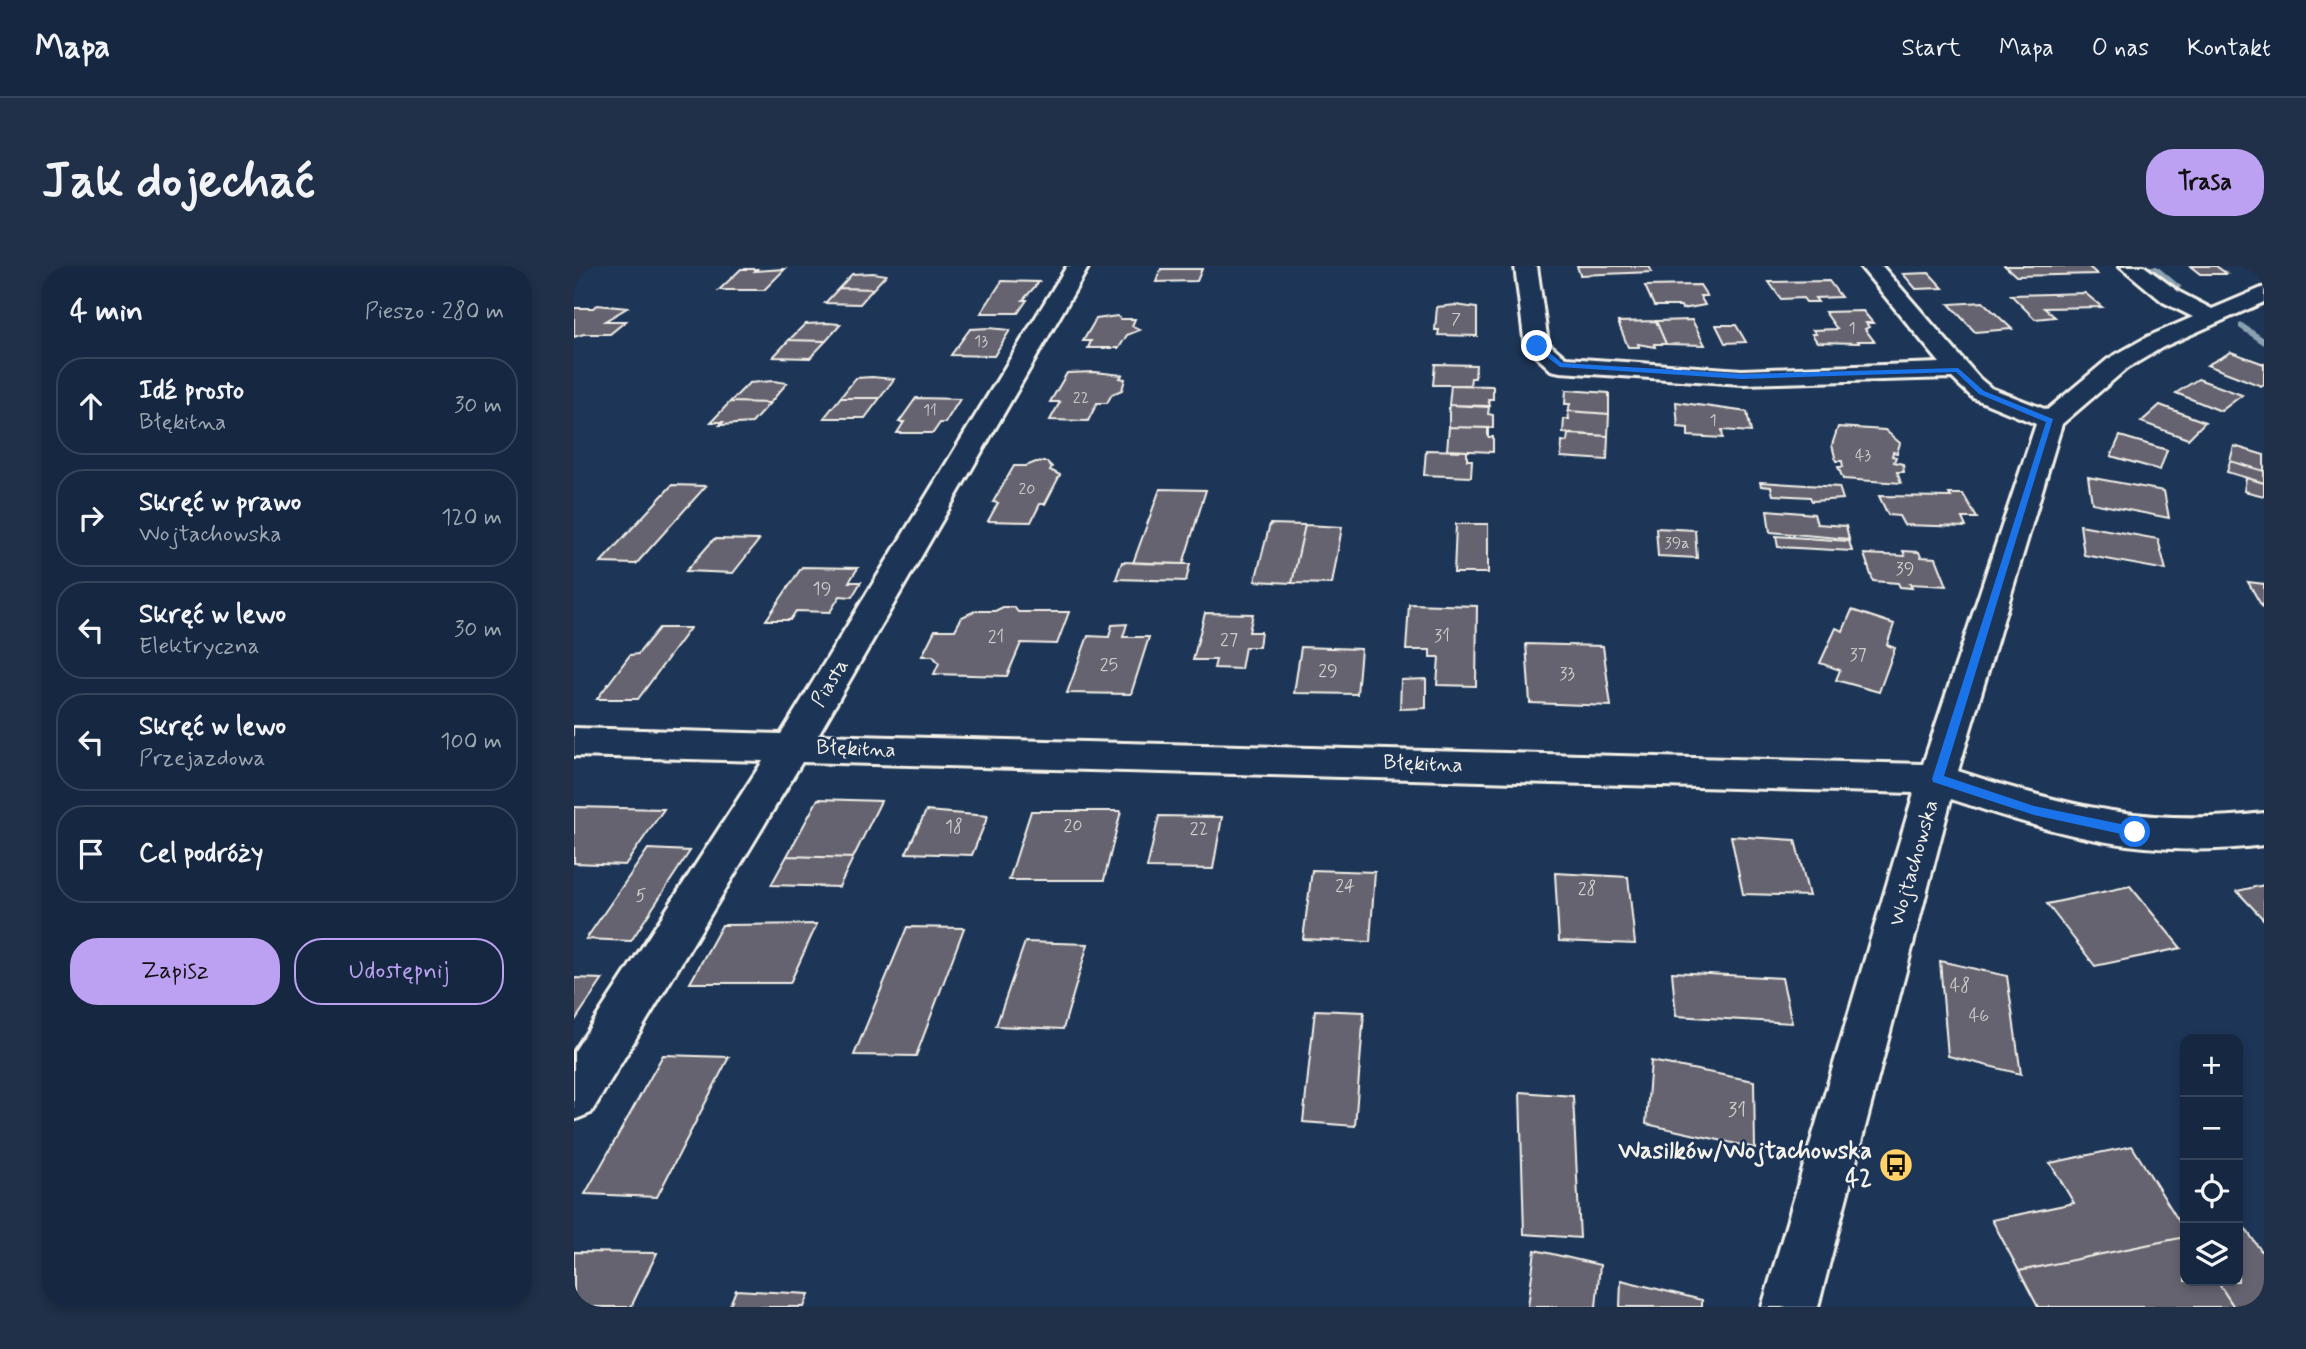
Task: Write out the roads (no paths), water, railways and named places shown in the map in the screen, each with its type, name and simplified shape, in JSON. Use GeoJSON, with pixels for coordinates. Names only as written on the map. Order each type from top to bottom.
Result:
{"type":"FeatureCollection","features":[{"type":"Feature","properties":{"kind":"street","name":"Piasta"},"geometry":{"type":"LineString","coordinates":[[574,1096],[792,747],[1078,266]]}},
{"type":"Feature","properties":{"kind":"street"},"geometry":{"type":"LineString","coordinates":[[1526,266],[1537,346],[1560,365],[1742,377],[1958,370]]}},
{"type":"Feature","properties":{"kind":"street"},"geometry":{"type":"LineString","coordinates":[[1871,266],[1958,370],[1982,393],[2050,421],[2117,364],[2155,342],[2264,293]]}},
{"type":"Feature","properties":{"kind":"street"},"geometry":{"type":"LineString","coordinates":[[2131,266],[2171,297],[2209,316]]}},
{"type":"Feature","properties":{"kind":"street","name":"Wojtachowska"},"geometry":{"type":"LineString","coordinates":[[1790,1307],[1937,779],[2050,421]]}},
{"type":"Feature","properties":{"kind":"street","name":"Błękitna"},"geometry":{"type":"LineString","coordinates":[[574,742],[1937,779],[2034,811],[2135,832],[2217,835],[2264,829]]}},
{"type":"Feature","properties":{"kind":"waterway"},"geometry":{"type":"LineString","coordinates":[[2152,266],[2178,287]]}},
{"type":"Feature","properties":{"kind":"waterway"},"geometry":{"type":"LineString","coordinates":[[2242,326],[2264,342]]}},
{"type":"Feature","properties":{"kind":"place","name":"Wasilków/Wojtachowska 42"},"geometry":{"type":"Point","coordinates":[1896,1165]}}]}
